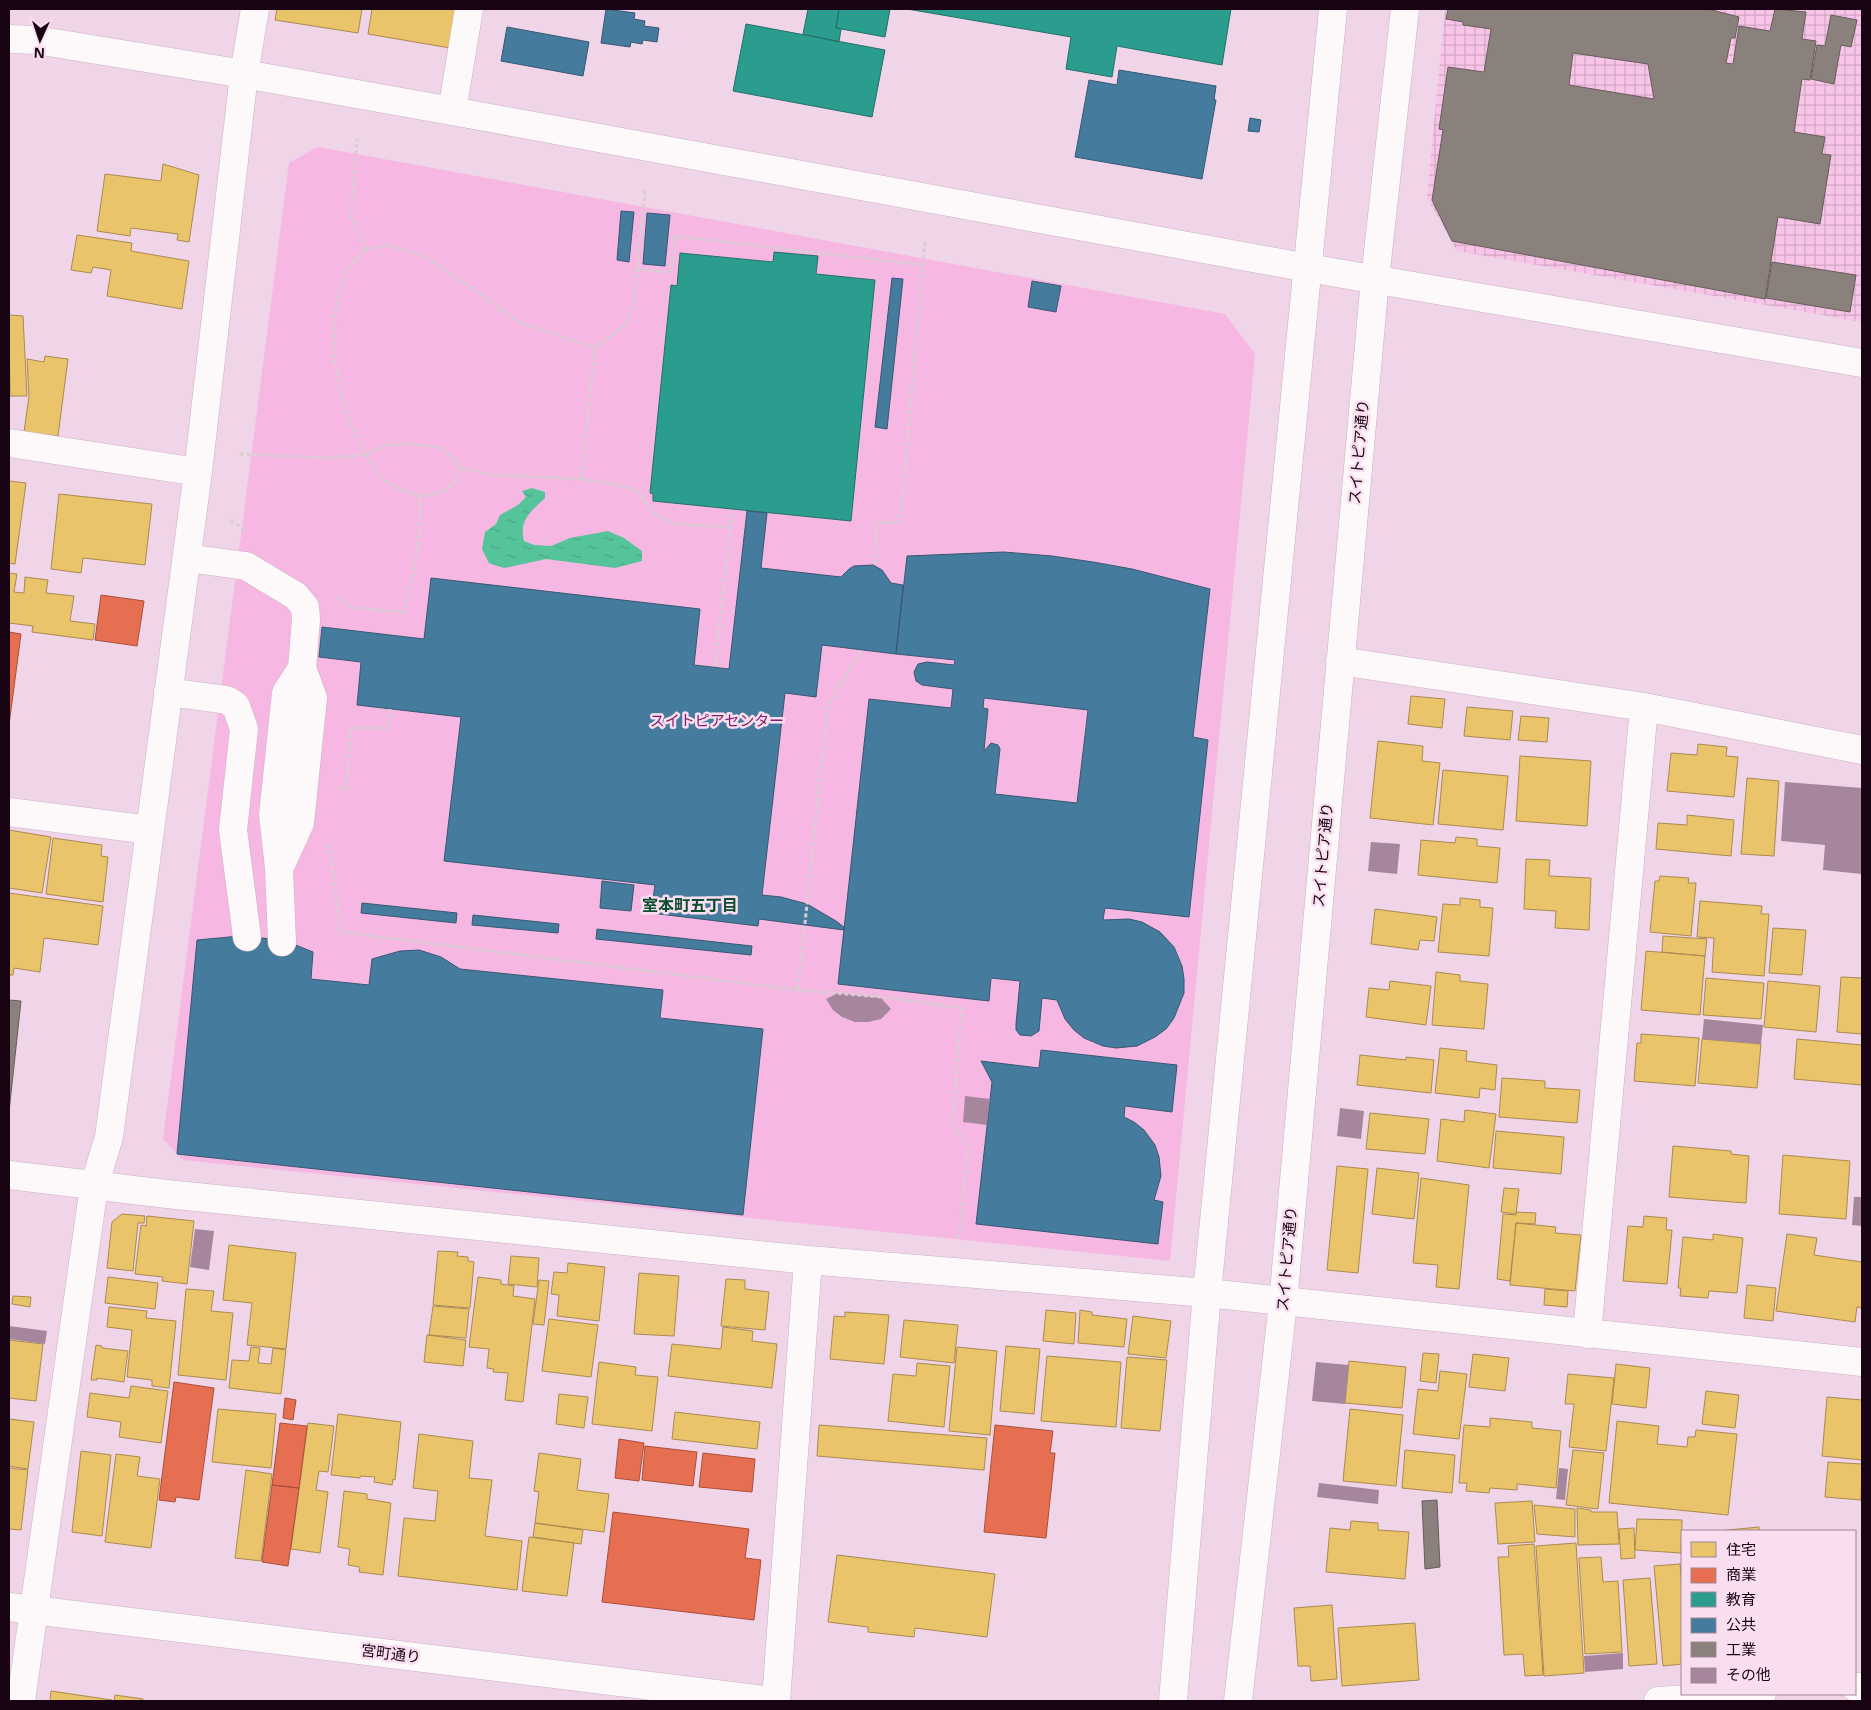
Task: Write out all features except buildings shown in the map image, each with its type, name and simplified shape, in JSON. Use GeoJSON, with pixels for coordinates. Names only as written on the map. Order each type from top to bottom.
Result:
{"type":"FeatureCollection","features":[{"type":"Feature","properties":{"kind":"street"},"geometry":{"type":"LineString","coordinates":[[21,1701],[21,1608],[94,1186],[109,1137],[187,558],[244,74],[255,9]]}},
{"type":"Feature","properties":{"kind":"street"},"geometry":{"type":"LineString","coordinates":[[452,111],[469,9]]}},
{"type":"Feature","properties":{"kind":"street"},"geometry":{"type":"LineString","coordinates":[[1174,1701],[1207,1294],[1333,9]]}},
{"type":"Feature","properties":{"kind":"street","name":"スイトピア通り"},"geometry":{"type":"LineString","coordinates":[[1238,1701],[1283,1303],[1375,279],[1405,9]]}},
{"type":"Feature","properties":{"kind":"street"},"geometry":{"type":"LineString","coordinates":[[9,38],[36,40],[244,74],[1308,268],[1862,362]]}},
{"type":"Feature","properties":{"kind":"street"},"geometry":{"type":"LineString","coordinates":[[9,443],[198,472]]}},
{"type":"Feature","properties":{"kind":"street"},"geometry":{"type":"LineString","coordinates":[[187,558],[246,566],[296,596],[305,607],[306,619],[302,668],[313,698],[300,823],[279,870],[282,942]]}},
{"type":"Feature","properties":{"kind":"street"},"geometry":{"type":"LineString","coordinates":[[1340,661],[1644,707],[1862,750]]}},
{"type":"Feature","properties":{"kind":"street"},"geometry":{"type":"LineString","coordinates":[[168,692],[227,700],[236,706],[244,729],[233,830],[247,937]]}},
{"type":"Feature","properties":{"kind":"street"},"geometry":{"type":"LineString","coordinates":[[1587,1334],[1644,707]]}},
{"type":"Feature","properties":{"kind":"street"},"geometry":{"type":"LineString","coordinates":[[9,812],[150,830]]}},
{"type":"Feature","properties":{"kind":"street"},"geometry":{"type":"LineString","coordinates":[[9,1176],[808,1260],[1207,1294],[1862,1362]]}},
{"type":"Feature","properties":{"kind":"street"},"geometry":{"type":"LineString","coordinates":[[775,1701],[808,1260]]}},
{"type":"Feature","properties":{"kind":"street","name":"宮町通り"},"geometry":{"type":"LineString","coordinates":[[21,1608],[775,1701]]}},
{"type":"Feature","properties":{"kind":"street"},"geometry":{"type":"LineString","coordinates":[[1658,1701],[1747,1695]]}},
{"type":"Feature","properties":{"kind":"path"},"geometry":{"type":"LineString","coordinates":[[357,139],[351,217],[365,248],[345,273],[335,313],[333,354],[346,412],[365,454],[379,477],[397,489],[420,496],[446,492],[456,481],[461,468]]}},
{"type":"Feature","properties":{"kind":"path"},"geometry":{"type":"LineString","coordinates":[[581,479],[595,348],[626,324],[634,302],[645,190]]}},
{"type":"Feature","properties":{"kind":"path"},"geometry":{"type":"LineString","coordinates":[[638,269],[671,272],[674,236],[923,266]]}},
{"type":"Feature","properties":{"kind":"path"},"geometry":{"type":"LineString","coordinates":[[875,564],[876,522],[900,523],[925,242]]}},
{"type":"Feature","properties":{"kind":"path"},"geometry":{"type":"LineString","coordinates":[[363,250],[388,245],[426,257],[516,321],[595,348]]}},
{"type":"Feature","properties":{"kind":"path"},"geometry":{"type":"LineString","coordinates":[[240,454],[330,458],[365,454],[388,445],[409,444],[439,447],[455,460],[461,468],[493,475],[581,479],[614,484],[638,490],[654,514],[676,524],[731,527]]}},
{"type":"Feature","properties":{"kind":"path"},"geometry":{"type":"LineString","coordinates":[[336,596],[352,608],[404,612],[416,558],[422,518],[420,496]]}},
{"type":"Feature","properties":{"kind":"path"},"geometry":{"type":"LineString","coordinates":[[714,666],[732,513]]}},
{"type":"Feature","properties":{"kind":"path"},"geometry":{"type":"LineString","coordinates":[[231,520],[247,532]]}},
{"type":"Feature","properties":{"kind":"path"},"geometry":{"type":"LineString","coordinates":[[798,990],[828,704],[861,651]]}},
{"type":"Feature","properties":{"kind":"path"},"geometry":{"type":"LineString","coordinates":[[337,788],[346,788],[351,728],[389,728],[390,709]]}},
{"type":"Feature","properties":{"kind":"path"},"geometry":{"type":"LineString","coordinates":[[329,839],[342,932],[798,990],[882,996],[962,1008],[952,1125],[968,1145],[959,1240]]}},
{"type":"Feature","properties":{"kind":"shaded area"},"geometry":{"type":"Polygon","coordinates":[[[1445,9],[1862,9],[1862,322],[1457,251],[1427,198],[1445,9]]]}},
{"type":"Feature","properties":{"kind":"green space","name":"スイトピアセンター"},"geometry":{"type":"Polygon","coordinates":[[[318,147],[1225,314],[1255,354],[1170,1261],[183,1160],[163,1139],[289,163],[318,147]]]}},
{"type":"Feature","properties":{"kind":"water"},"geometry":{"type":"Polygon","coordinates":[[[532,488],[545,492],[545,498],[530,512],[524,522],[524,541],[534,545],[551,546],[570,538],[608,531],[624,538],[642,551],[642,561],[615,568],[546,559],[504,568],[489,563],[482,549],[485,532],[496,524],[500,515],[518,505],[526,497],[522,491],[532,488]]]}},
{"type":"Feature","properties":{"kind":"district","name":"室本町五丁目"},"geometry":{"type":"Point","coordinates":[690,905]}}]}
